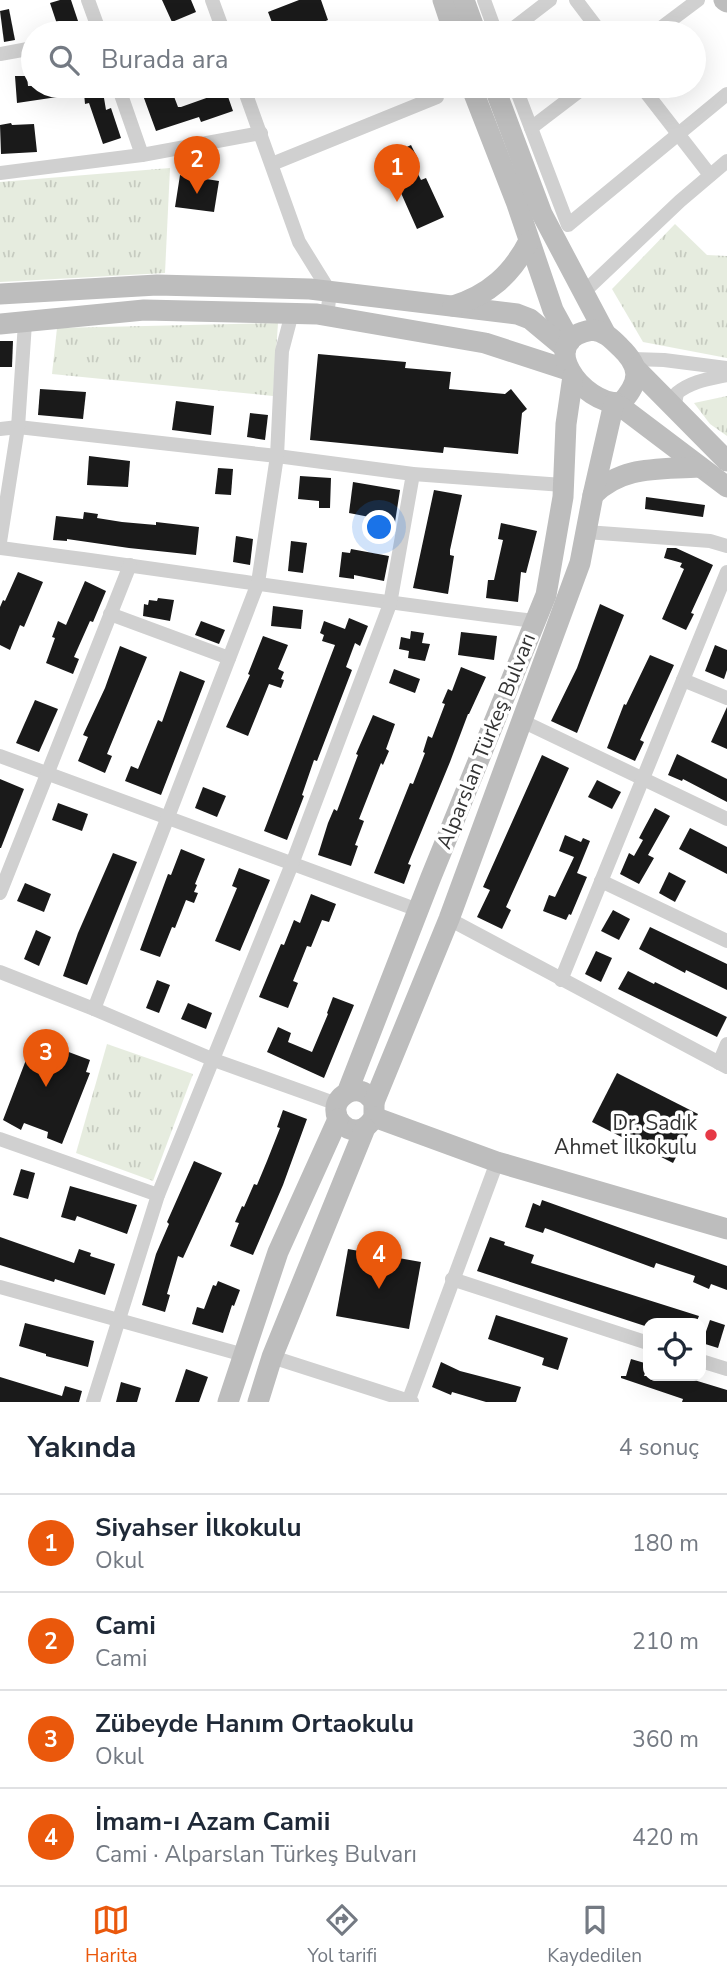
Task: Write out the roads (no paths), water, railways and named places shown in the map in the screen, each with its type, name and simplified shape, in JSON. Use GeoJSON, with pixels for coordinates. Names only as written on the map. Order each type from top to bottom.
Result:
{"type":"FeatureCollection","features":[{"type":"Feature","properties":{"kind":"main road"},"geometry":{"type":"LineString","coordinates":[[443,0],[450,21]]}},
{"type":"Feature","properties":{"kind":"main road"},"geometry":{"type":"LineString","coordinates":[[464,0],[472,21]]}},
{"type":"Feature","properties":{"kind":"main road"},"geometry":{"type":"LineString","coordinates":[[475,98],[568,345]]}},
{"type":"Feature","properties":{"kind":"main road"},"geometry":{"type":"LineString","coordinates":[[498,98],[542,214],[605,333],[674,410],[727,461]]}},
{"type":"Feature","properties":{"kind":"main road"},"geometry":{"type":"LineString","coordinates":[[449,307],[468,301],[499,282],[515,265],[529,242]]}},
{"type":"Feature","properties":{"kind":"main road"},"geometry":{"type":"LineString","coordinates":[[0,295],[157,285],[330,292],[517,314],[568,345]]}},
{"type":"Feature","properties":{"kind":"main road"},"geometry":{"type":"LineString","coordinates":[[0,324],[144,310],[327,316],[485,342],[571,373]]}},
{"type":"Feature","properties":{"kind":"main road"},"geometry":{"type":"LineString","coordinates":[[605,333],[583,331],[568,345],[565,357],[571,373],[585,390],[615,403],[727,487]]}},
{"type":"Feature","properties":{"kind":"main road"},"geometry":{"type":"LineString","coordinates":[[615,403],[621,403],[632,391],[637,375],[634,364]]}},
{"type":"Feature","properties":{"kind":"main road","name":"Alparslan Türkeş Bulvarı"},"geometry":{"type":"LineString","coordinates":[[228,1402],[278,1252],[341,1105],[546,595],[563,485],[571,373]]}},
{"type":"Feature","properties":{"kind":"main road","name":"Alparslan Türkeş Bulvarı"},"geometry":{"type":"LineString","coordinates":[[258,1402],[272,1357],[449,919],[580,563],[615,403]]}},
{"type":"Feature","properties":{"kind":"main road"},"geometry":{"type":"LineString","coordinates":[[593,495],[623,474],[699,467]]}},
{"type":"Feature","properties":{"kind":"main road"},"geometry":{"type":"LineString","coordinates":[[360,1091],[366,1093],[371,1116],[359,1130],[347,1128],[341,1105],[360,1091]]}},
{"type":"Feature","properties":{"kind":"main road"},"geometry":{"type":"LineString","coordinates":[[371,1116],[496,1162],[727,1229]]}},
{"type":"Feature","properties":{"kind":"main road"},"geometry":{"type":"LineString","coordinates":[[629,1199],[727,1239]]}},
{"type":"Feature","properties":{"kind":"street"},"geometry":{"type":"LineString","coordinates":[[88,0],[96,21]]}},
{"type":"Feature","properties":{"kind":"street"},"geometry":{"type":"LineString","coordinates":[[212,0],[220,21]]}},
{"type":"Feature","properties":{"kind":"street"},"geometry":{"type":"LineString","coordinates":[[484,0],[492,21]]}},
{"type":"Feature","properties":{"kind":"street"},"geometry":{"type":"LineString","coordinates":[[523,21],[550,0]]}},
{"type":"Feature","properties":{"kind":"street"},"geometry":{"type":"LineString","coordinates":[[576,0],[592,21]]}},
{"type":"Feature","properties":{"kind":"street"},"geometry":{"type":"LineString","coordinates":[[670,21],[698,0]]}},
{"type":"Feature","properties":{"kind":"street"},"geometry":{"type":"LineString","coordinates":[[0,54],[21,50]]}},
{"type":"Feature","properties":{"kind":"street"},"geometry":{"type":"LineString","coordinates":[[520,98],[568,225],[727,94]]}},
{"type":"Feature","properties":{"kind":"street"},"geometry":{"type":"LineString","coordinates":[[122,98],[142,155]]}},
{"type":"Feature","properties":{"kind":"street"},"geometry":{"type":"LineString","coordinates":[[248,98],[299,242],[330,292],[327,316]]}},
{"type":"Feature","properties":{"kind":"street"},"geometry":{"type":"LineString","coordinates":[[272,164],[435,98]]}},
{"type":"Feature","properties":{"kind":"street"},"geometry":{"type":"LineString","coordinates":[[531,128],[570,98]]}},
{"type":"Feature","properties":{"kind":"street"},"geometry":{"type":"LineString","coordinates":[[650,98],[710,175]]}},
{"type":"Feature","properties":{"kind":"street"},"geometry":{"type":"LineString","coordinates":[[0,173],[142,155],[261,133]]}},
{"type":"Feature","properties":{"kind":"street"},"geometry":{"type":"LineString","coordinates":[[584,291],[727,161]]}},
{"type":"Feature","properties":{"kind":"street"},"geometry":{"type":"LineString","coordinates":[[94,1009],[258,583],[277,456],[282,351],[292,313]]}},
{"type":"Feature","properties":{"kind":"street"},"geometry":{"type":"LineString","coordinates":[[0,542],[18,427],[25,323]]}},
{"type":"Feature","properties":{"kind":"street"},"geometry":{"type":"LineString","coordinates":[[634,364],[664,360],[727,368]]}},
{"type":"Feature","properties":{"kind":"street"},"geometry":{"type":"LineString","coordinates":[[674,410],[677,393],[683,388],[695,382],[727,375]]}},
{"type":"Feature","properties":{"kind":"street"},"geometry":{"type":"LineString","coordinates":[[0,429],[18,427],[413,474],[563,485]]}},
{"type":"Feature","properties":{"kind":"street"},"geometry":{"type":"LineString","coordinates":[[93,1402],[158,1195],[292,864],[390,604],[413,474]]}},
{"type":"Feature","properties":{"kind":"street"},"geometry":{"type":"LineString","coordinates":[[586,532],[710,541],[727,546]]}},
{"type":"Feature","properties":{"kind":"street"},"geometry":{"type":"LineString","coordinates":[[0,548],[390,604],[536,621]]}},
{"type":"Feature","properties":{"kind":"street"},"geometry":{"type":"LineString","coordinates":[[0,893],[130,565]]}},
{"type":"Feature","properties":{"kind":"street"},"geometry":{"type":"LineString","coordinates":[[561,980],[727,572]]}},
{"type":"Feature","properties":{"kind":"street"},"geometry":{"type":"LineString","coordinates":[[110,614],[229,658]]}},
{"type":"Feature","properties":{"kind":"street"},"geometry":{"type":"LineString","coordinates":[[683,680],[727,698]]}},
{"type":"Feature","properties":{"kind":"street"},"geometry":{"type":"LineString","coordinates":[[522,721],[727,819]]}},
{"type":"Feature","properties":{"kind":"street"},"geometry":{"type":"LineString","coordinates":[[0,756],[418,910]]}},
{"type":"Feature","properties":{"kind":"street"},"geometry":{"type":"LineString","coordinates":[[601,881],[727,941]]}},
{"type":"Feature","properties":{"kind":"street"},"geometry":{"type":"LineString","coordinates":[[449,919],[723,1065],[727,1044]]}},
{"type":"Feature","properties":{"kind":"street"},"geometry":{"type":"LineString","coordinates":[[0,972],[214,1060],[341,1105]]}},
{"type":"Feature","properties":{"kind":"street"},"geometry":{"type":"LineString","coordinates":[[0,1156],[3,1140],[158,1195]]}},
{"type":"Feature","properties":{"kind":"street"},"geometry":{"type":"LineString","coordinates":[[272,1357],[410,1402],[496,1162]]}},
{"type":"Feature","properties":{"kind":"street"},"geometry":{"type":"LineString","coordinates":[[452,1279],[643,1341]]}},
{"type":"Feature","properties":{"kind":"street"},"geometry":{"type":"LineString","coordinates":[[0,1287],[244,1355]]}},
{"type":"Feature","properties":{"kind":"street"},"geometry":{"type":"LineString","coordinates":[[706,1362],[727,1369]]}},
{"type":"Feature","properties":{"kind":"place","name":"Cami"},"geometry":{"type":"Point","coordinates":[197,194]}},
{"type":"Feature","properties":{"kind":"place","name":"Siyahser İlkokulu"},"geometry":{"type":"Point","coordinates":[397,202]}},
{"type":"Feature","properties":{"kind":"place","name":"Zübeyde Hanım Ortaokulu"},"geometry":{"type":"Point","coordinates":[46,1087]}},
{"type":"Feature","properties":{"kind":"place","name":"Dr. Sadık Ahmet İlkokulu"},"geometry":{"type":"Point","coordinates":[711,1135]}},
{"type":"Feature","properties":{"kind":"place","name":"İmam-ı Azam Camii"},"geometry":{"type":"Point","coordinates":[379,1289]}}]}
